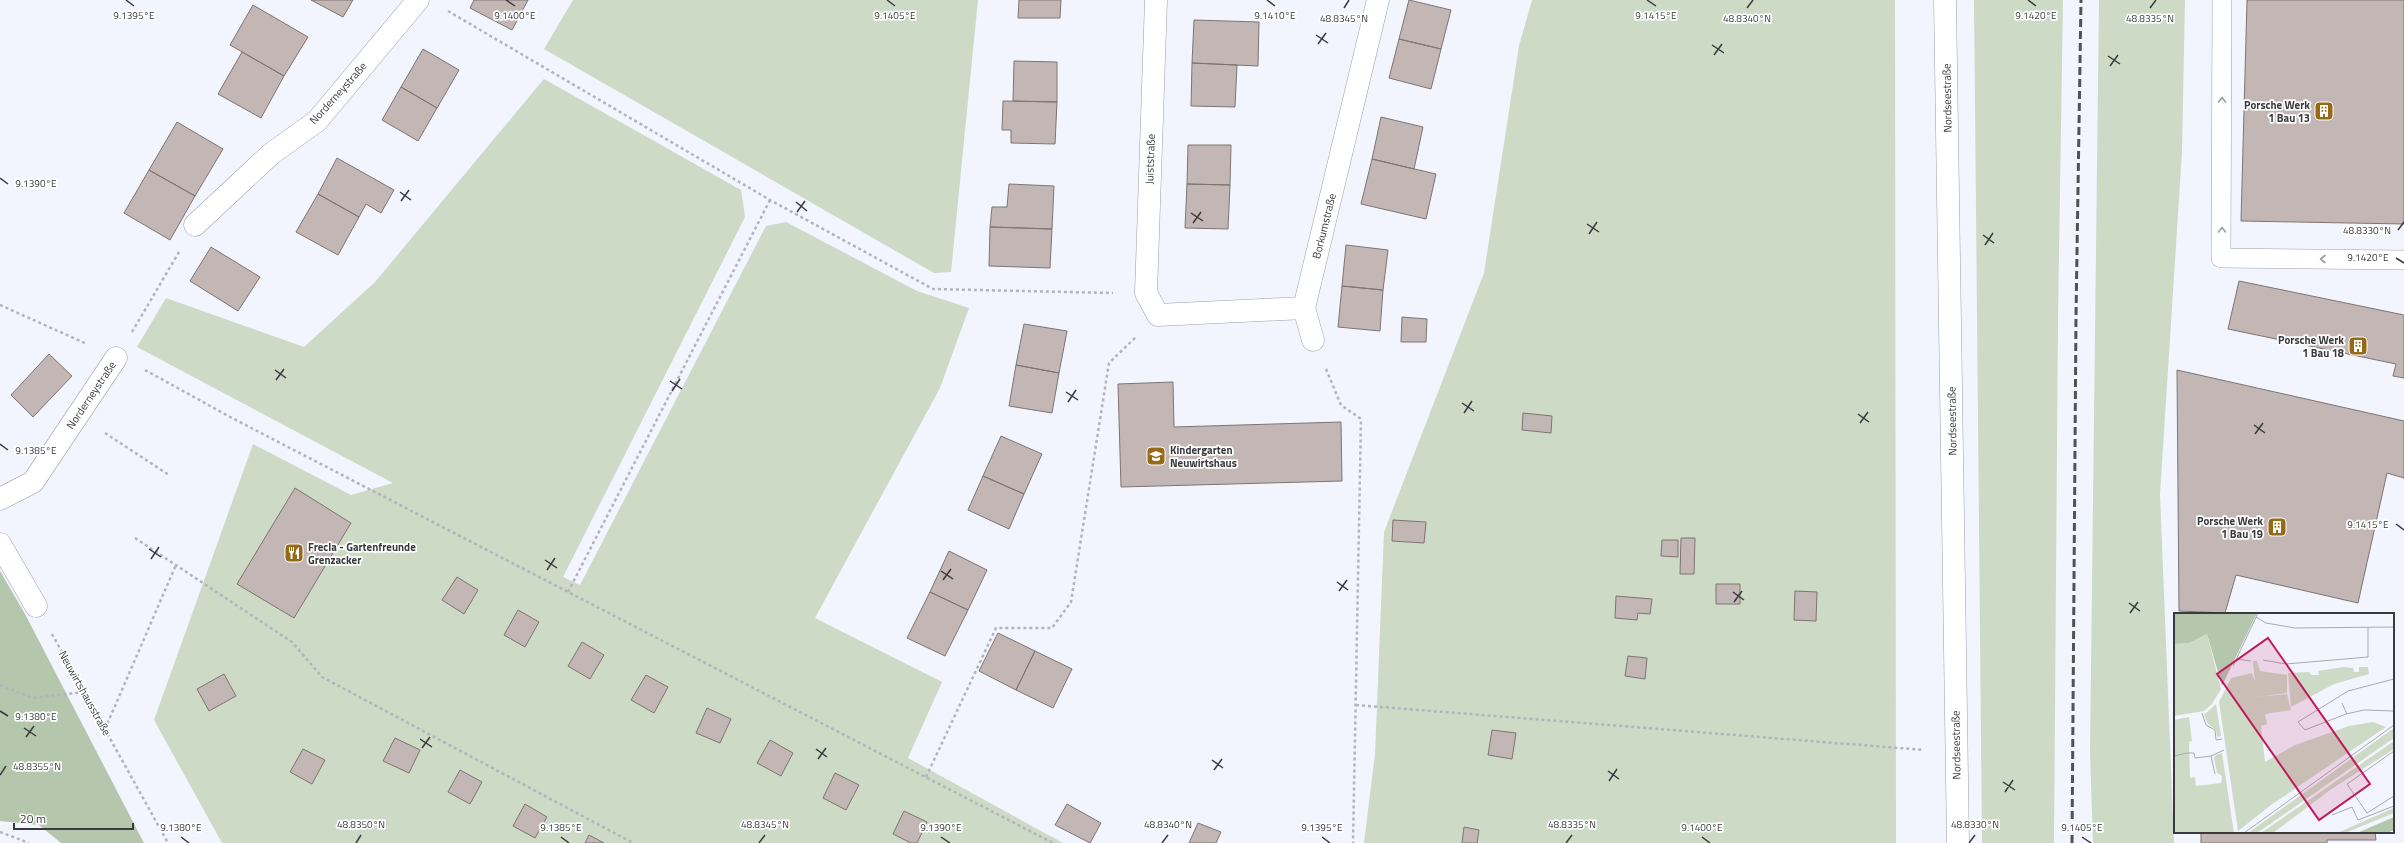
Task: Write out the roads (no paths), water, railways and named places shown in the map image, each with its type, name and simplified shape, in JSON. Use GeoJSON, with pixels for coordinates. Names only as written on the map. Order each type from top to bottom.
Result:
{"type":"FeatureCollection","features":[{"type":"Feature","properties":{"kind":"street","name":"Norderneystraße"},"geometry":{"type":"LineString","coordinates":[[195,225],[271,154],[317,121],[418,0]]}},
{"type":"Feature","properties":{"kind":"street","name":"Juiststraße"},"geometry":{"type":"LineString","coordinates":[[1156,0],[1146,293],[1158,315],[1304,308]]}},
{"type":"Feature","properties":{"kind":"street","name":"Borkumstraße"},"geometry":{"type":"LineString","coordinates":[[1304,308],[1378,0]]}},
{"type":"Feature","properties":{"kind":"street","name":"Nordseestraße"},"geometry":{"type":"LineString","coordinates":[[1945,0],[1958,843]]}},
{"type":"Feature","properties":{"kind":"street"},"geometry":{"type":"LineString","coordinates":[[1304,308],[1313,340]]}},
{"type":"Feature","properties":{"kind":"street","name":"Norderneystraße"},"geometry":{"type":"LineString","coordinates":[[0,498],[33,482],[116,358]]}},
{"type":"Feature","properties":{"kind":"street"},"geometry":{"type":"LineString","coordinates":[[0,544],[36,606]]}},
{"type":"Feature","properties":{"kind":"lane"},"geometry":{"type":"LineString","coordinates":[[2222,0],[2221,258],[2404,260]]}},
{"type":"Feature","properties":{"kind":"railway"},"geometry":{"type":"LineString","coordinates":[[2072,843],[2076,316],[2081,0]]}},
{"type":"Feature","properties":{"kind":"place","name":"Porsche Werk 1 Bau 13"},"geometry":{"type":"Point","coordinates":[2324,111]}},
{"type":"Feature","properties":{"kind":"place","name":"Porsche Werk 1 Bau 18"},"geometry":{"type":"Point","coordinates":[2358,346]}},
{"type":"Feature","properties":{"kind":"place","name":"Kindergarten Neuwirtshaus"},"geometry":{"type":"Point","coordinates":[1156,456]}},
{"type":"Feature","properties":{"kind":"place","name":"Porsche Werk 1 Bau 19"},"geometry":{"type":"Point","coordinates":[2277,527]}},
{"type":"Feature","properties":{"kind":"place","name":"Frecla - Gartenfreunde Grenzacker"},"geometry":{"type":"Point","coordinates":[294,553]}}]}
